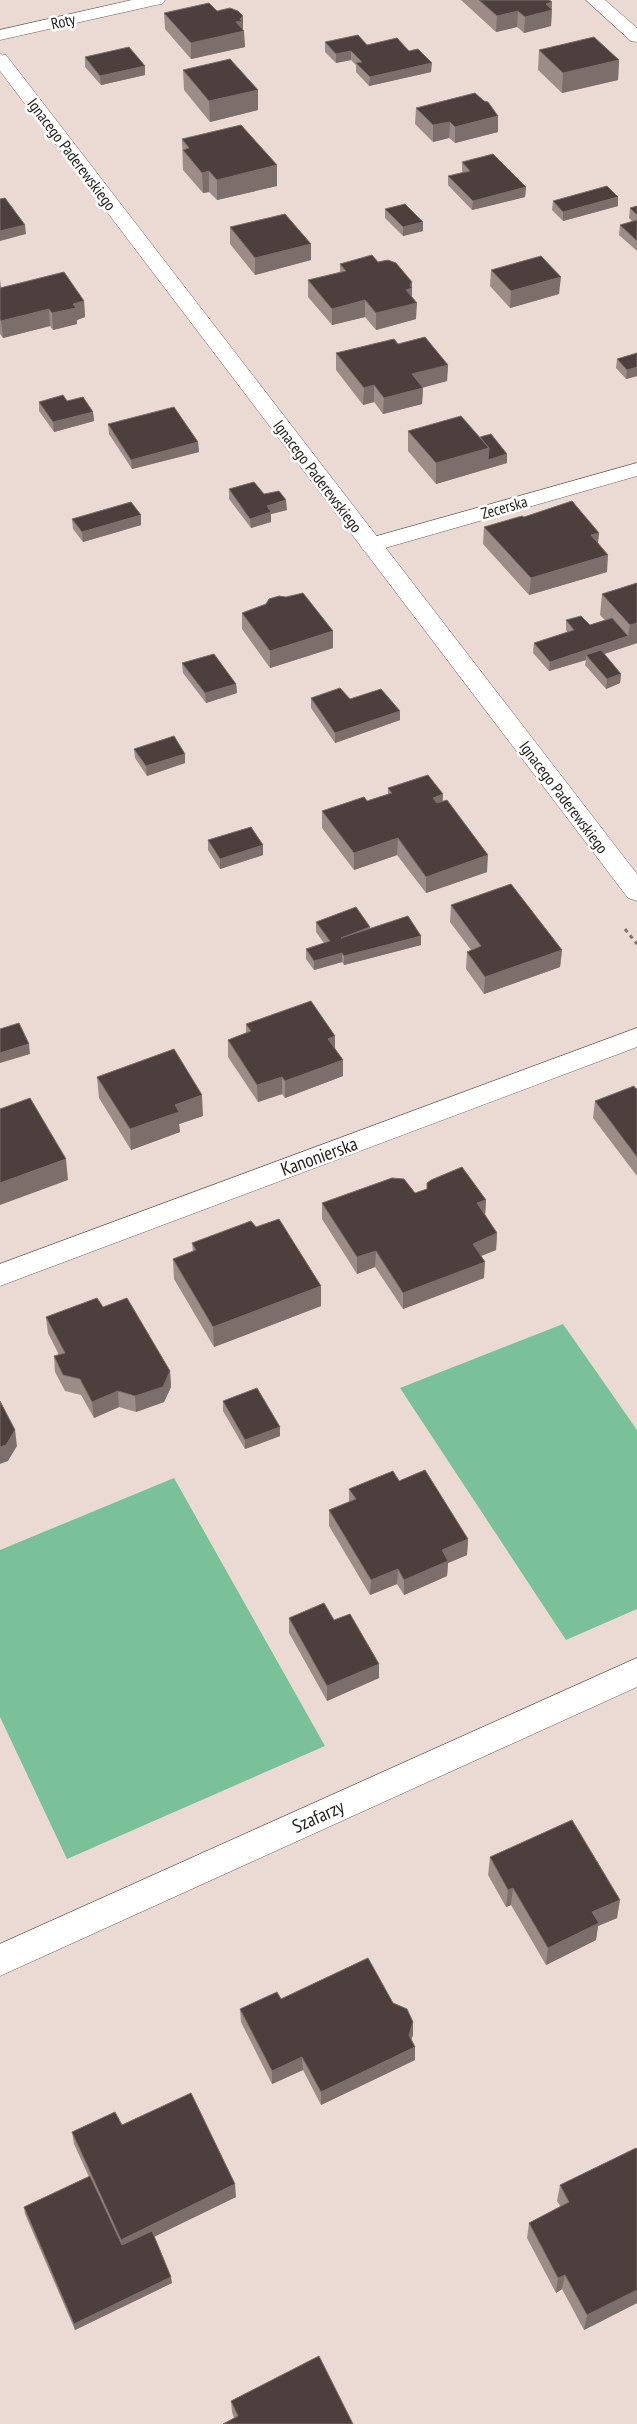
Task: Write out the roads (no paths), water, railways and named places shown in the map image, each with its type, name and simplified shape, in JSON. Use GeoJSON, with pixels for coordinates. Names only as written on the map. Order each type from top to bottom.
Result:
{"type":"FeatureCollection","features":[{"type":"Feature","properties":{"kind":"street","name":"Roty"},"geometry":{"type":"LineString","coordinates":[[0,35],[156,0]]}},
{"type":"Feature","properties":{"kind":"street"},"geometry":{"type":"LineString","coordinates":[[595,0],[637,37]]}},
{"type":"Feature","properties":{"kind":"street","name":"Ignacego Paderewskiego"},"geometry":{"type":"LineString","coordinates":[[0,59],[637,892]]}},
{"type":"Feature","properties":{"kind":"street","name":"Zecerska"},"geometry":{"type":"LineString","coordinates":[[371,545],[637,469]]}},
{"type":"Feature","properties":{"kind":"street","name":"Kanonierska"},"geometry":{"type":"LineString","coordinates":[[0,1274],[637,1037]]}},
{"type":"Feature","properties":{"kind":"street","name":"Szafarzy"},"geometry":{"type":"LineString","coordinates":[[0,1960],[637,1672]]}}]}
